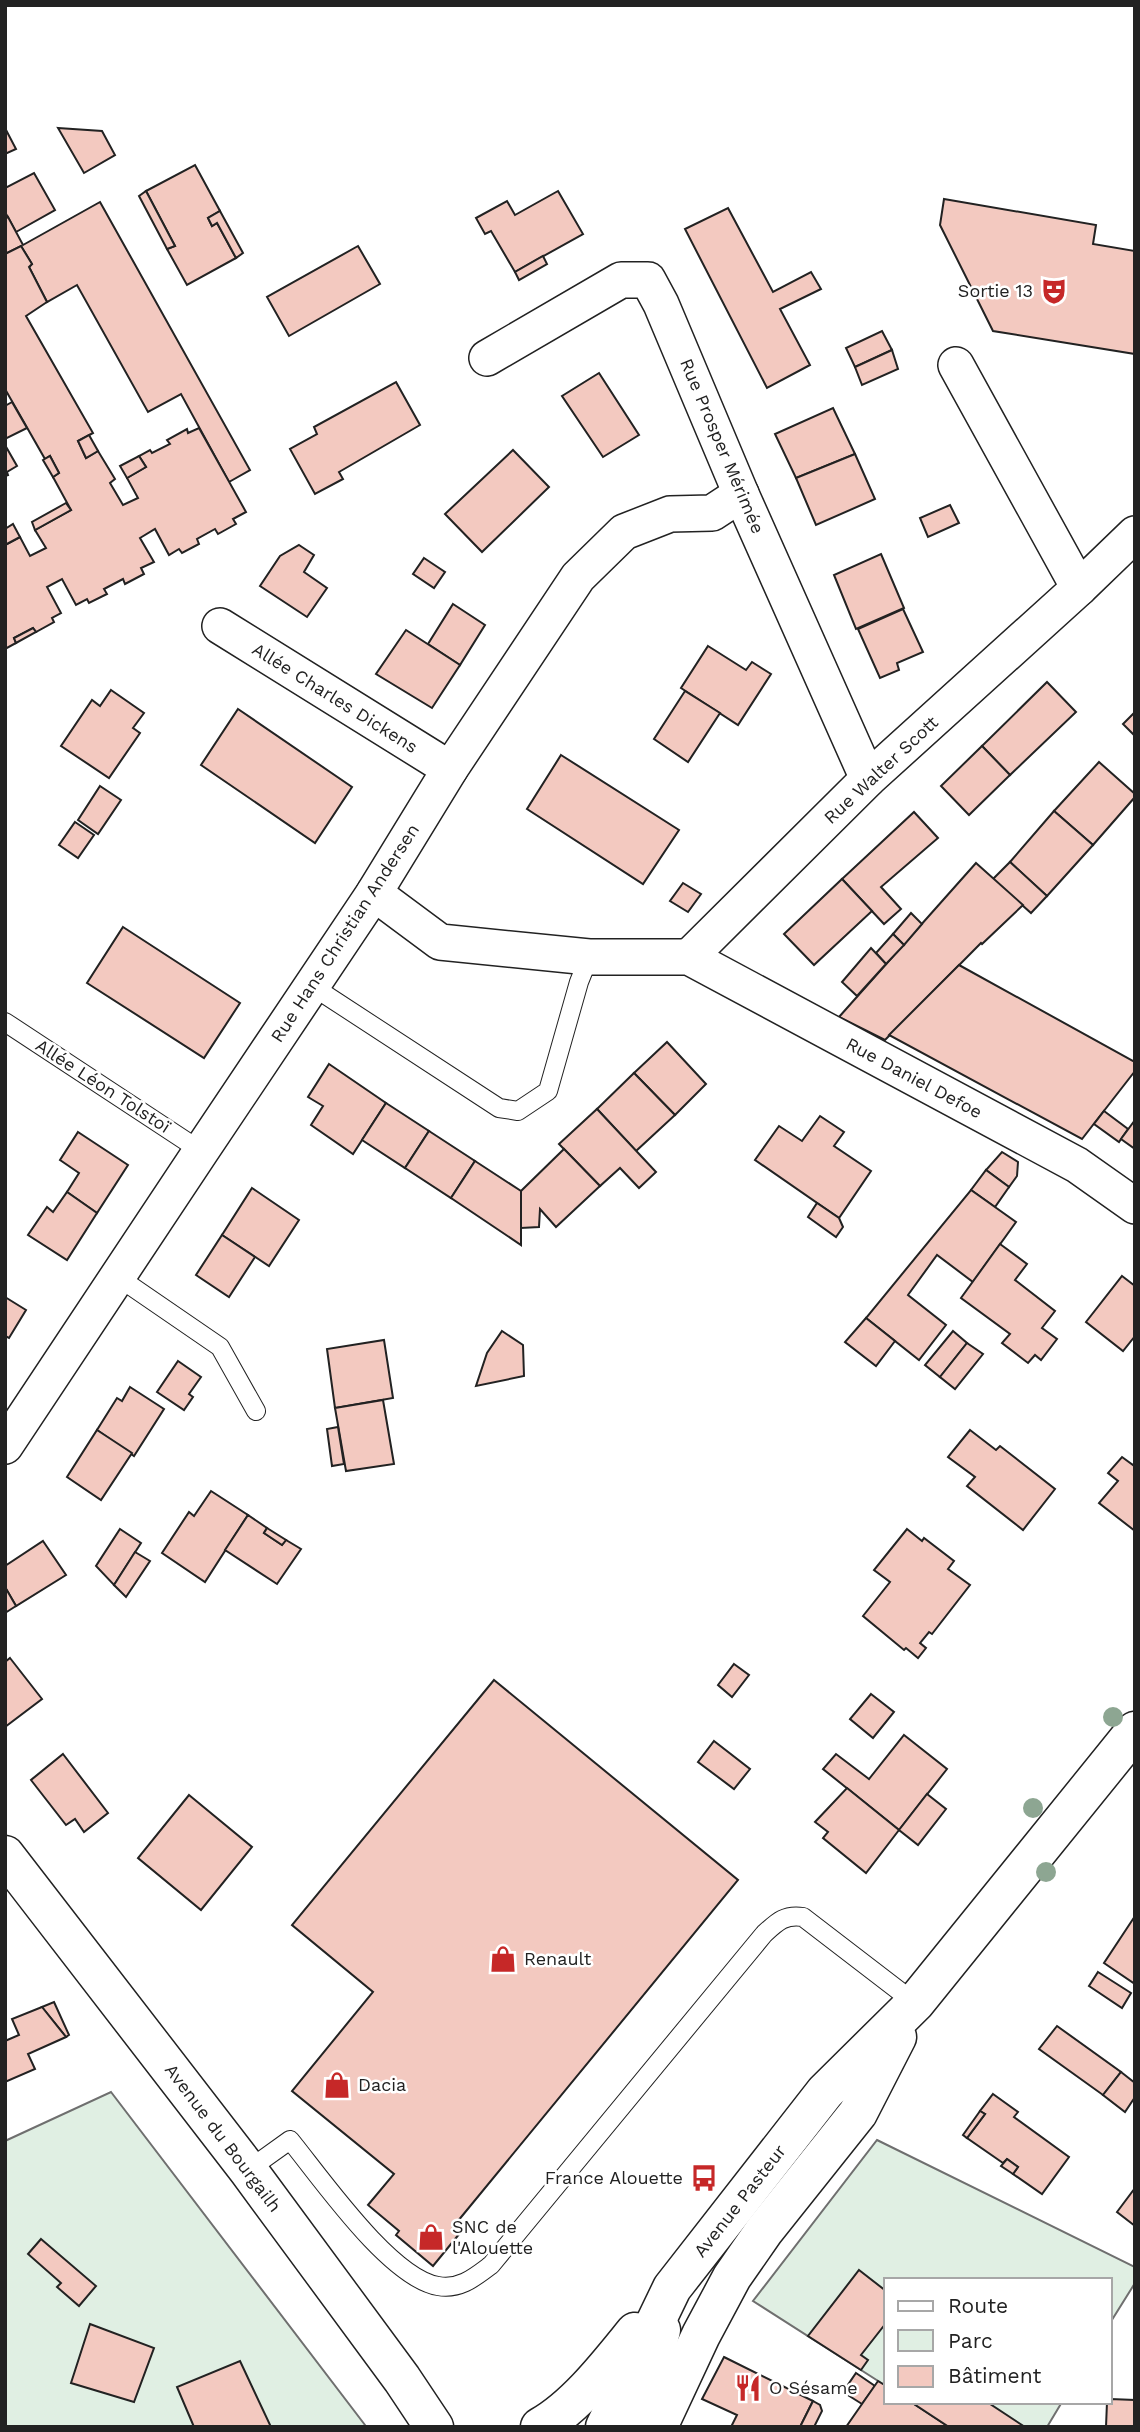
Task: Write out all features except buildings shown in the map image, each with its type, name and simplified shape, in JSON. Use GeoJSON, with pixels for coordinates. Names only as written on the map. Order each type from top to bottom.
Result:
{"type":"FeatureCollection","features":[{"type":"Feature","properties":{"kind":"main road","name":"Avenue Pasteur"},"geometry":{"type":"LineString","coordinates":[[605,2427],[672,2288],[825,2092],[915,2004],[1128,1749]]}},
{"type":"Feature","properties":{"kind":"main road","name":"Avenue du Bourgailh"},"geometry":{"type":"LineString","coordinates":[[5,1855],[248,2169],[434,2427]]}},
{"type":"Feature","properties":{"kind":"main road","name":"Avenue Pasteur"},"geometry":{"type":"LineString","coordinates":[[658,2427],[701,2335],[732,2277],[764,2231],[858,2113],[915,2004]]}},
{"type":"Feature","properties":{"kind":"main road"},"geometry":{"type":"LineString","coordinates":[[540,2427],[550,2422],[589,2386],[672,2288]]}},
{"type":"Feature","properties":{"kind":"main road"},"geometry":{"type":"LineString","coordinates":[[633,2427],[643,2401],[672,2288]]}},
{"type":"Feature","properties":{"kind":"street","name":"Rue Prosper Mérimée"},"geometry":{"type":"LineString","coordinates":[[487,358],[621,280],[648,279],[662,304],[741,494],[868,779]]}},
{"type":"Feature","properties":{"kind":"street"},"geometry":{"type":"LineString","coordinates":[[957,365],[1079,588]]}},
{"type":"Feature","properties":{"kind":"street","name":"Rue Hans Christian Andersen"},"geometry":{"type":"LineString","coordinates":[[5,1447],[374,893],[450,769],[578,577],[624,532],[670,514],[712,513],[741,494]]}},
{"type":"Feature","properties":{"kind":"street","name":"Rue Walter Scott"},"geometry":{"type":"LineString","coordinates":[[689,957],[868,779],[1135,534]]}},
{"type":"Feature","properties":{"kind":"street","name":"Allée Charles Dickens"},"geometry":{"type":"LineString","coordinates":[[220,626],[450,769]]}},
{"type":"Feature","properties":{"kind":"street"},"geometry":{"type":"LineString","coordinates":[[374,893],[440,942],[589,957],[689,957]]}},
{"type":"Feature","properties":{"kind":"street","name":"Rue Daniel Defoe"},"geometry":{"type":"LineString","coordinates":[[689,957],[1077,1165],[1135,1206]]}},
{"type":"Feature","properties":{"kind":"lane"},"geometry":{"type":"LineString","coordinates":[[312,986],[499,1108],[518,1111],[548,1091],[579,982],[589,957]]}},
{"type":"Feature","properties":{"kind":"lane","name":"Allée Léon Tolstoï"},"geometry":{"type":"LineString","coordinates":[[5,1022],[201,1151]]}},
{"type":"Feature","properties":{"kind":"lane"},"geometry":{"type":"LineString","coordinates":[[118,1277],[220,1347],[256,1411]]}},
{"type":"Feature","properties":{"kind":"lane"},"geometry":{"type":"LineString","coordinates":[[248,2169],[290,2140],[375,2244],[408,2273],[438,2286],[464,2284],[491,2265],[764,1934],[781,1918],[792,1915],[803,1917],[915,2004]]}},
{"type":"Feature","properties":{"kind":"green space"},"geometry":{"type":"Polygon","coordinates":[[[111,2092],[365,2427],[5,2427],[5,2141],[111,2092]]]}},
{"type":"Feature","properties":{"kind":"green space"},"geometry":{"type":"Polygon","coordinates":[[[877,2140],[1135,2267],[1135,2283],[1112,2320],[1112,2278],[884,2278],[884,2385],[753,2301],[877,2140]]]}},
{"type":"Feature","properties":{"kind":"green space"},"geometry":{"type":"Polygon","coordinates":[[[914,2404],[1061,2404],[1047,2427],[948,2427],[914,2404]]]}},
{"type":"Feature","properties":{"kind":"place","name":"Sortie 13"},"geometry":{"type":"Point","coordinates":[1054,291]}},
{"type":"Feature","properties":{"kind":"place","name":"Renault"},"geometry":{"type":"Point","coordinates":[503,1959]}},
{"type":"Feature","properties":{"kind":"place","name":"Dacia"},"geometry":{"type":"Point","coordinates":[337,2085]}},
{"type":"Feature","properties":{"kind":"place","name":"France Alouette"},"geometry":{"type":"Point","coordinates":[704,2178]}},
{"type":"Feature","properties":{"kind":"place","name":"SNC de l'Alouette"},"geometry":{"type":"Point","coordinates":[431,2237]}},
{"type":"Feature","properties":{"kind":"place","name":"O Sésame"},"geometry":{"type":"Point","coordinates":[748,2388]}}]}
